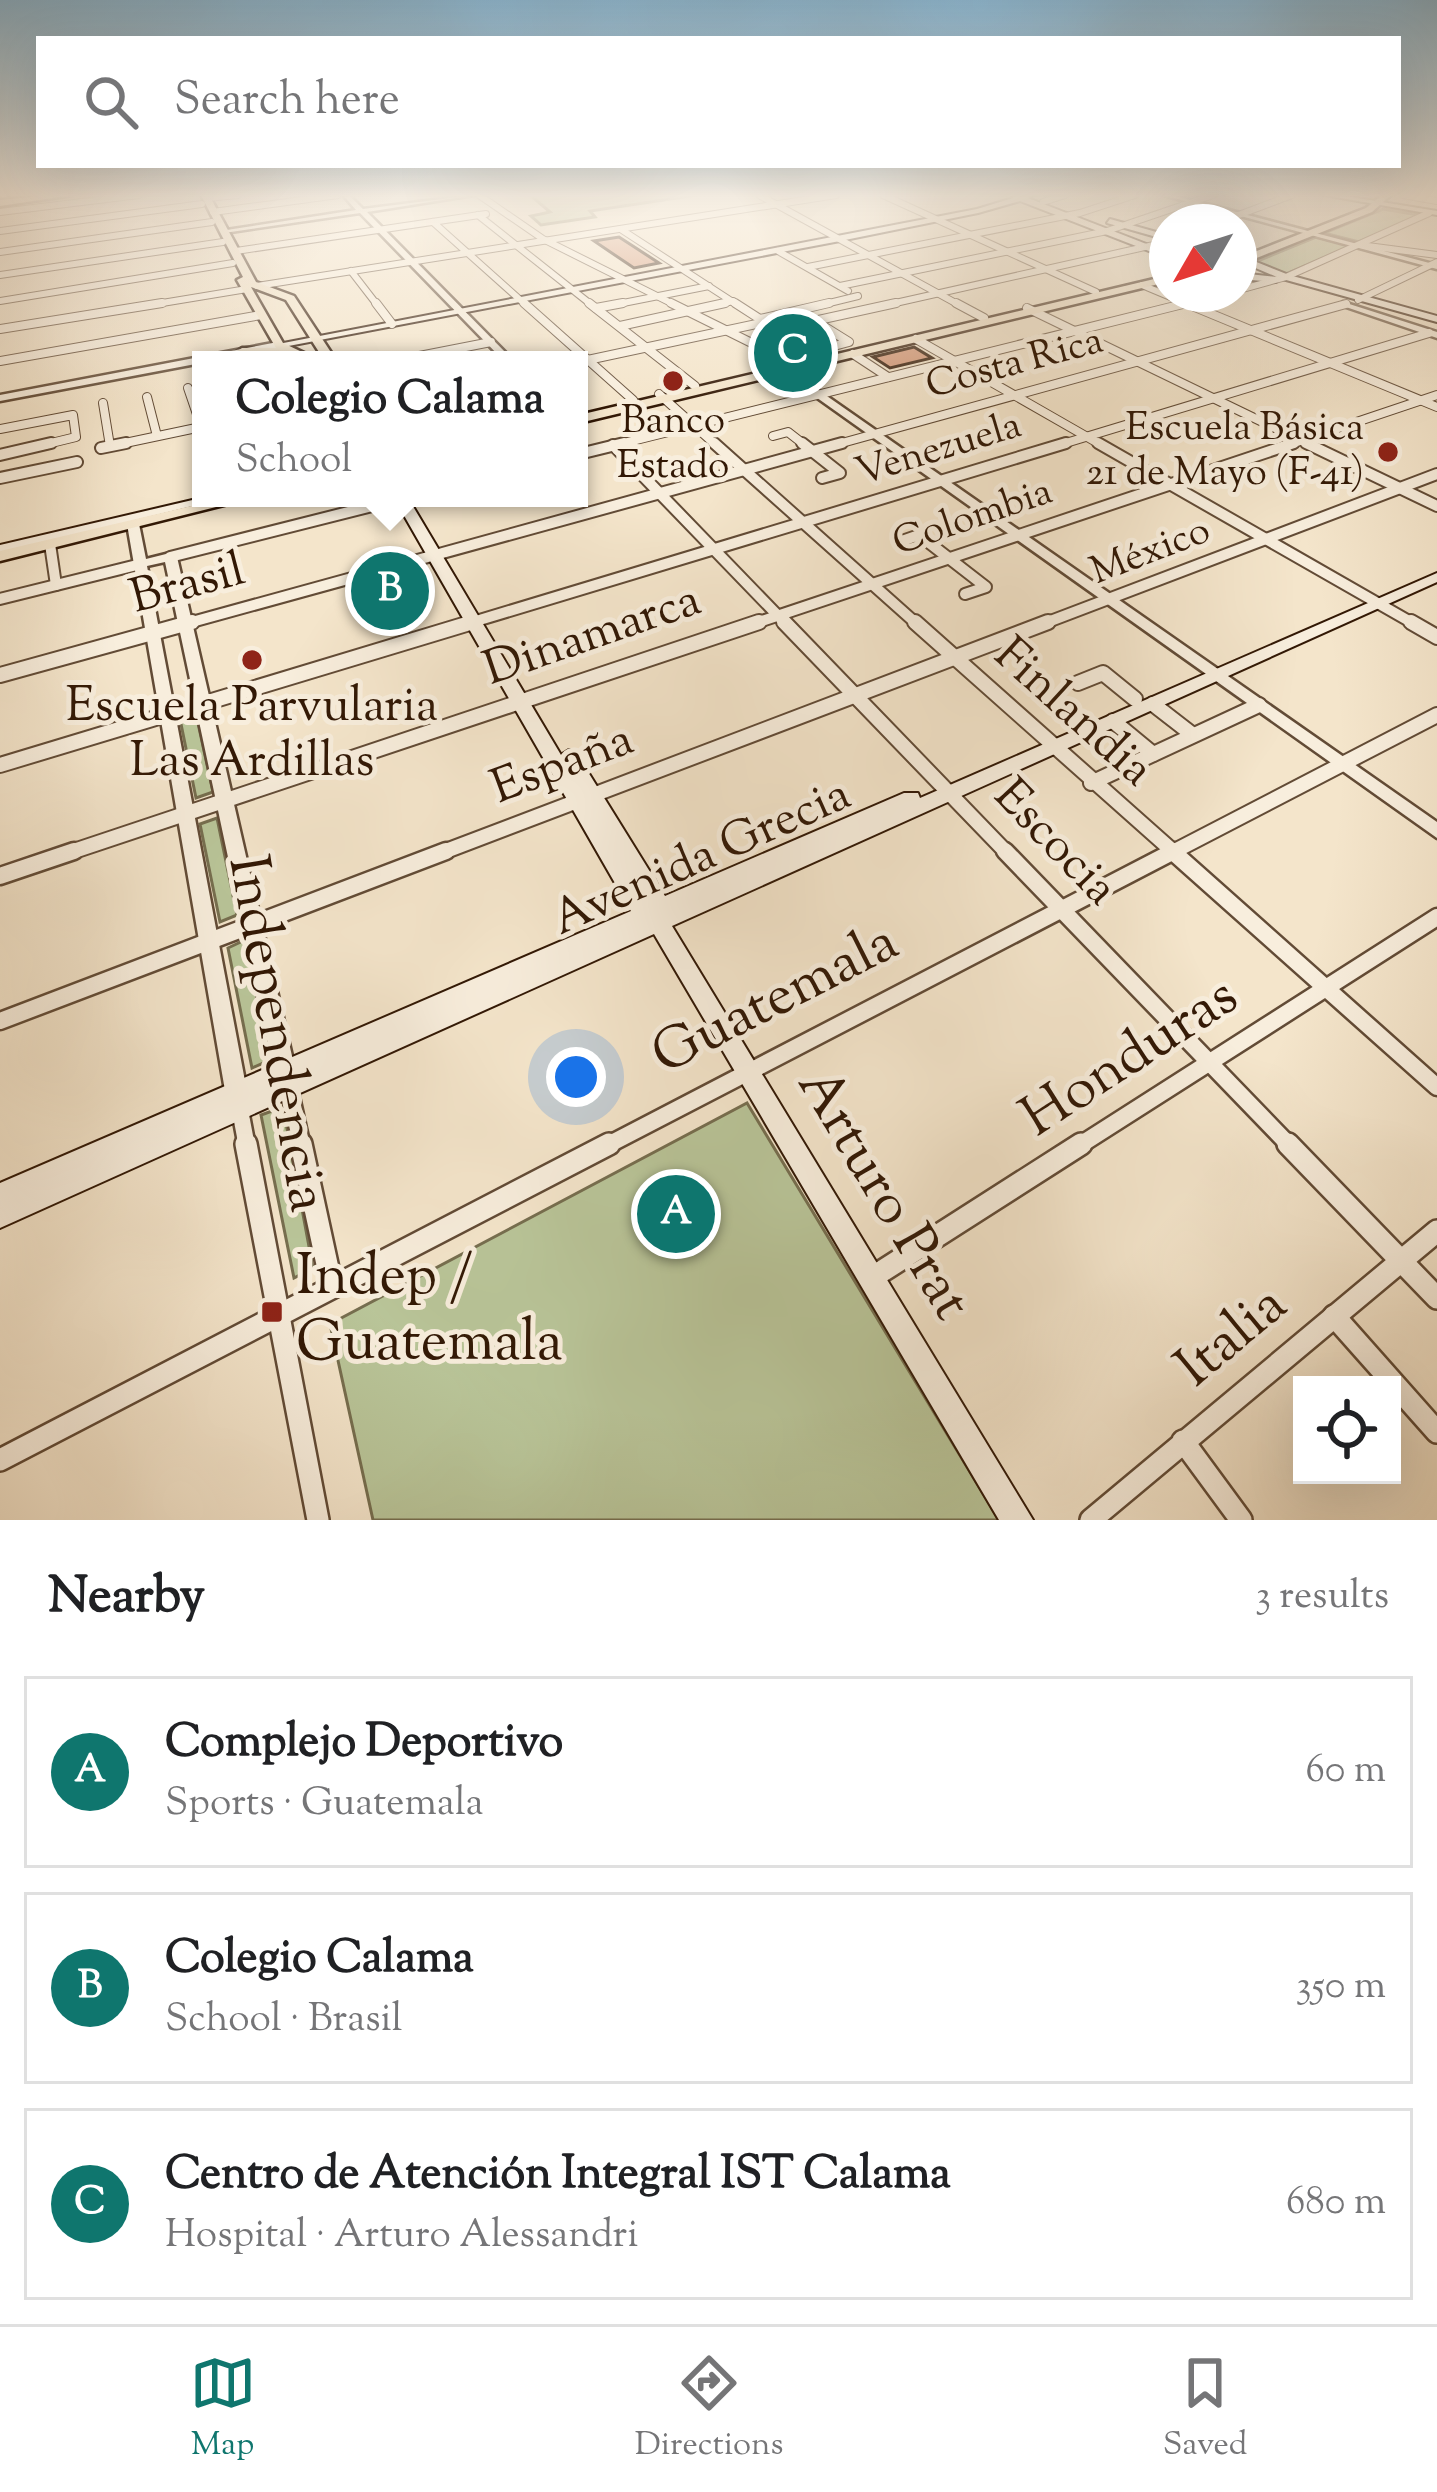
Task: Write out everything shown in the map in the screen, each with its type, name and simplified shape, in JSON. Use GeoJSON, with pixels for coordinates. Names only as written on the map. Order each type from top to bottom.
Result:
{"type":"FeatureCollection","features":[{"type":"Feature","properties":{"kind":"main road"},"geometry":{"type":"LineString","coordinates":[[240,266],[261,315],[292,351]]}},
{"type":"Feature","properties":{"kind":"main road"},"geometry":{"type":"LineString","coordinates":[[253,351],[697,266]]}},
{"type":"Feature","properties":{"kind":"main road"},"geometry":{"type":"LineString","coordinates":[[1258,266],[1435,328]]}},
{"type":"Feature","properties":{"kind":"main road"},"geometry":{"type":"LineString","coordinates":[[1257,271],[1264,268]]}},
{"type":"Feature","properties":{"kind":"main road"},"geometry":{"type":"LineString","coordinates":[[1257,277],[1283,278]]}},
{"type":"Feature","properties":{"kind":"main road"},"geometry":{"type":"LineString","coordinates":[[588,413],[1149,281]]}},
{"type":"Feature","properties":{"kind":"main road"},"geometry":{"type":"LineString","coordinates":[[588,414],[785,367],[816,354],[1149,283]]}},
{"type":"Feature","properties":{"kind":"main road"},"geometry":{"type":"LineString","coordinates":[[252,288],[290,298],[325,351]]}},
{"type":"Feature","properties":{"kind":"main road"},"geometry":{"type":"LineString","coordinates":[[0,553],[192,505]]}},
{"type":"Feature","properties":{"kind":"main road"},"geometry":{"type":"LineString","coordinates":[[0,553],[206,507]]}},
{"type":"Feature","properties":{"kind":"main road","name":"Arturo Prat"},"geometry":{"type":"LineString","coordinates":[[408,507],[528,699],[1017,1520]]}},
{"type":"Feature","properties":{"kind":"main road","name":"Arturo Prat"},"geometry":{"type":"LineString","coordinates":[[417,507],[441,555]]}},
{"type":"Feature","properties":{"kind":"main road","name":"Avenida Grecia"},"geometry":{"type":"LineString","coordinates":[[0,1196],[287,1080],[1212,672],[1437,566]]}},
{"type":"Feature","properties":{"kind":"main road","name":"Avenida Grecia"},"geometry":{"type":"LineString","coordinates":[[1373,600],[1437,577]]}},
{"type":"Feature","properties":{"kind":"main road","name":"Avenida Grecia"},"geometry":{"type":"LineString","coordinates":[[1047,744],[1113,721],[1144,701]]}},
{"type":"Feature","properties":{"kind":"main road","name":"Avenida Grecia"},"geometry":{"type":"LineString","coordinates":[[0,1215],[238,1101]]}},
{"type":"Feature","properties":{"kind":"street"},"geometry":{"type":"LineString","coordinates":[[0,275],[52,266]]}},
{"type":"Feature","properties":{"kind":"street"},"geometry":{"type":"LineString","coordinates":[[0,301],[187,266]]}},
{"type":"Feature","properties":{"kind":"street"},"geometry":{"type":"LineString","coordinates":[[0,329],[381,266]]}},
{"type":"Feature","properties":{"kind":"street"},"geometry":{"type":"LineString","coordinates":[[416,266],[500,351]]}},
{"type":"Feature","properties":{"kind":"street"},"geometry":{"type":"LineString","coordinates":[[485,266],[574,351]]}},
{"type":"Feature","properties":{"kind":"street"},"geometry":{"type":"LineString","coordinates":[[543,266],[695,386]]}},
{"type":"Feature","properties":{"kind":"street"},"geometry":{"type":"LineString","coordinates":[[595,266],[731,329],[1437,830]]}},
{"type":"Feature","properties":{"kind":"street"},"geometry":{"type":"LineString","coordinates":[[677,266],[816,354],[848,342],[797,310]]}},
{"type":"Feature","properties":{"kind":"street"},"geometry":{"type":"LineString","coordinates":[[808,267],[813,266]]}},
{"type":"Feature","properties":{"kind":"street"},"geometry":{"type":"LineString","coordinates":[[890,266],[984,318]]}},
{"type":"Feature","properties":{"kind":"street"},"geometry":{"type":"LineString","coordinates":[[840,286],[937,266]]}},
{"type":"Feature","properties":{"kind":"street"},"geometry":{"type":"LineString","coordinates":[[1041,266],[1096,292]]}},
{"type":"Feature","properties":{"kind":"street"},"geometry":{"type":"LineString","coordinates":[[814,321],[1061,266]]}},
{"type":"Feature","properties":{"kind":"street"},"geometry":{"type":"LineString","coordinates":[[1257,285],[1311,266]]}},
{"type":"Feature","properties":{"kind":"street","name":"Costa Rica"},"geometry":{"type":"LineString","coordinates":[[742,471],[1355,301],[1429,266]]}},
{"type":"Feature","properties":{"kind":"street"},"geometry":{"type":"LineString","coordinates":[[588,360],[858,296],[808,267]]}},
{"type":"Feature","properties":{"kind":"street"},"geometry":{"type":"LineString","coordinates":[[351,271],[392,324]]}},
{"type":"Feature","properties":{"kind":"street"},"geometry":{"type":"LineString","coordinates":[[281,282],[290,298]]}},
{"type":"Feature","properties":{"kind":"street"},"geometry":{"type":"LineString","coordinates":[[1142,285],[1149,288]]}},
{"type":"Feature","properties":{"kind":"street"},"geometry":{"type":"LineString","coordinates":[[596,308],[709,286]]}},
{"type":"Feature","properties":{"kind":"street"},"geometry":{"type":"LineString","coordinates":[[620,326],[733,301]]}},
{"type":"Feature","properties":{"kind":"street"},"geometry":{"type":"LineString","coordinates":[[1030,310],[1437,506]]}},
{"type":"Feature","properties":{"kind":"street"},"geometry":{"type":"LineString","coordinates":[[588,452],[1150,312]]}},
{"type":"Feature","properties":{"kind":"street"},"geometry":{"type":"LineString","coordinates":[[1205,312],[1437,407]]}},
{"type":"Feature","properties":{"kind":"street"},"geometry":{"type":"LineString","coordinates":[[0,362],[261,315]]}},
{"type":"Feature","properties":{"kind":"street","name":"Venezuela"},"geometry":{"type":"LineString","coordinates":[[0,765],[802,525],[1435,328]]}},
{"type":"Feature","properties":{"kind":"street"},"geometry":{"type":"LineString","coordinates":[[916,339],[1437,637]]}},
{"type":"Feature","properties":{"kind":"street"},"geometry":{"type":"LineString","coordinates":[[445,351],[491,342]]}},
{"type":"Feature","properties":{"kind":"street"},"geometry":{"type":"LineString","coordinates":[[853,354],[888,377]]}},
{"type":"Feature","properties":{"kind":"street"},"geometry":{"type":"LineString","coordinates":[[0,398],[192,362]]}},
{"type":"Feature","properties":{"kind":"street"},"geometry":{"type":"LineString","coordinates":[[588,364],[632,400]]}},
{"type":"Feature","properties":{"kind":"street"},"geometry":{"type":"LineString","coordinates":[[188,388],[192,400]]}},
{"type":"Feature","properties":{"kind":"street","name":"Colombia"},"geometry":{"type":"LineString","coordinates":[[868,586],[1437,395]]}},
{"type":"Feature","properties":{"kind":"street","name":"Finlandia"},"geometry":{"type":"LineString","coordinates":[[662,396],[868,586],[1437,1088]]}},
{"type":"Feature","properties":{"kind":"street"},"geometry":{"type":"LineString","coordinates":[[146,397],[157,436]]}},
{"type":"Feature","properties":{"kind":"street"},"geometry":{"type":"LineString","coordinates":[[103,403],[105,447],[192,428]]}},
{"type":"Feature","properties":{"kind":"street"},"geometry":{"type":"LineString","coordinates":[[0,429],[74,415],[76,437],[0,455]]}},
{"type":"Feature","properties":{"kind":"street"},"geometry":{"type":"LineString","coordinates":[[773,436],[788,432],[840,473],[822,478]]}},
{"type":"Feature","properties":{"kind":"street","name":"Escocia"},"geometry":{"type":"LineString","coordinates":[[613,446],[1437,1298]]}},
{"type":"Feature","properties":{"kind":"street"},"geometry":{"type":"LineString","coordinates":[[0,478],[77,462]]}},
{"type":"Feature","properties":{"kind":"street","name":"Brasil"},"geometry":{"type":"LineString","coordinates":[[0,675],[742,471]]}},
{"type":"Feature","properties":{"kind":"street","name":"México"},"geometry":{"type":"LineString","coordinates":[[952,660],[1437,474]]}},
{"type":"Feature","properties":{"kind":"street"},"geometry":{"type":"LineString","coordinates":[[0,599],[367,507]]}},
{"type":"Feature","properties":{"kind":"street","name":"Independencia"},"geometry":{"type":"LineString","coordinates":[[133,524],[317,1520]]}},
{"type":"Feature","properties":{"kind":"street"},"geometry":{"type":"LineString","coordinates":[[899,542],[919,535],[986,586],[965,594]]}},
{"type":"Feature","properties":{"kind":"street"},"geometry":{"type":"LineString","coordinates":[[50,544],[56,585]]}},
{"type":"Feature","properties":{"kind":"street","name":"Independencia"},"geometry":{"type":"LineString","coordinates":[[170,557],[332,1287]]}},
{"type":"Feature","properties":{"kind":"street","name":"Dinamarca"},"geometry":{"type":"LineString","coordinates":[[0,876],[868,586]]}},
{"type":"Feature","properties":{"kind":"street","name":"España"},"geometry":{"type":"LineString","coordinates":[[0,1022],[952,660]]}},
{"type":"Feature","properties":{"kind":"street"},"geometry":{"type":"LineString","coordinates":[[1078,683],[1103,673],[1193,735]]}},
{"type":"Feature","properties":{"kind":"street"},"geometry":{"type":"LineString","coordinates":[[1090,783],[1259,705]]}},
{"type":"Feature","properties":{"kind":"street","name":"Guatemala"},"geometry":{"type":"LineString","coordinates":[[0,1460],[1437,715]]}},
{"type":"Feature","properties":{"kind":"street"},"geometry":{"type":"LineString","coordinates":[[1113,721],[1154,754]]}},
{"type":"Feature","properties":{"kind":"street","name":"Honduras"},"geometry":{"type":"LineString","coordinates":[[873,1277],[1437,917]]}},
{"type":"Feature","properties":{"kind":"street","name":"Italia"},"geometry":{"type":"LineString","coordinates":[[1091,1520],[1437,1231]]}},
{"type":"Feature","properties":{"kind":"street"},"geometry":{"type":"LineString","coordinates":[[1334,1316],[1437,1432]]}},
{"type":"Feature","properties":{"kind":"street"},"geometry":{"type":"LineString","coordinates":[[1183,1441],[1240,1520]]}},
{"type":"Feature","properties":{"kind":"green space"},"geometry":{"type":"Polygon","coordinates":[[[1265,266],[1305,266],[1286,274],[1265,266]]]}},
{"type":"Feature","properties":{"kind":"green space"},"geometry":{"type":"Polygon","coordinates":[[[196,714],[213,792],[196,798],[180,719],[196,714]]]}},
{"type":"Feature","properties":{"kind":"green space"},"geometry":{"type":"Polygon","coordinates":[[[217,818],[237,915],[220,922],[200,824],[217,818]]]}},
{"type":"Feature","properties":{"kind":"green space"},"geometry":{"type":"Polygon","coordinates":[[[245,940],[270,1060],[252,1068],[228,948],[245,940]]]}},
{"type":"Feature","properties":{"kind":"green space"},"geometry":{"type":"Polygon","coordinates":[[[747,1103],[999,1520],[373,1520],[330,1324],[747,1103]]]}},
{"type":"Feature","properties":{"kind":"green space"},"geometry":{"type":"Polygon","coordinates":[[[283,1107],[313,1268],[294,1278],[261,1115],[283,1107]]]}},
{"type":"Feature","properties":{"kind":"building"},"geometry":{"type":"Polygon","coordinates":[[[914,347],[932,358],[890,368],[873,357],[914,347]]]}},
{"type":"Feature","properties":{"kind":"place","name":"Centro de Atención Integral IST Calama"},"geometry":{"type":"Point","coordinates":[793,353]}},
{"type":"Feature","properties":{"kind":"place","name":"Banco Estado"},"geometry":{"type":"Point","coordinates":[673,381]}},
{"type":"Feature","properties":{"kind":"place","name":"Escuela Básica 21 de Mayo (F-41)"},"geometry":{"type":"Point","coordinates":[1388,452]}},
{"type":"Feature","properties":{"kind":"place","name":"Colegio Calama"},"geometry":{"type":"Point","coordinates":[390,591]}},
{"type":"Feature","properties":{"kind":"place","name":"Escuela Parvularia Las Ardillas"},"geometry":{"type":"Point","coordinates":[252,660]}},
{"type":"Feature","properties":{"kind":"place","name":"Complejo Deportivo"},"geometry":{"type":"Point","coordinates":[676,1214]}},
{"type":"Feature","properties":{"kind":"place","name":"Indep / Guatemala"},"geometry":{"type":"Point","coordinates":[272,1312]}}]}
